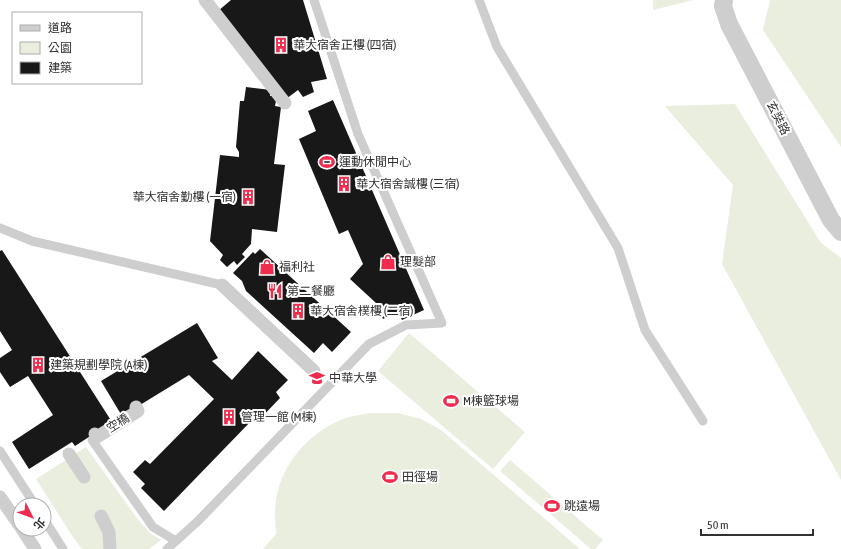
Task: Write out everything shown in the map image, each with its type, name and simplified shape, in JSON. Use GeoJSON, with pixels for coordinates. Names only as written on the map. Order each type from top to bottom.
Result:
{"type":"FeatureCollection","features":[{"type":"Feature","properties":{"kind":"street"},"geometry":{"type":"LineString","coordinates":[[205,0],[285,103]]}},
{"type":"Feature","properties":{"kind":"street","name":"玄奘路"},"geometry":{"type":"LineString","coordinates":[[724,0],[724,6],[729,24],[831,220],[841,232]]}},
{"type":"Feature","properties":{"kind":"street"},"geometry":{"type":"LineString","coordinates":[[222,285],[314,371]]}},
{"type":"Feature","properties":{"kind":"street","name":"空橋"},"geometry":{"type":"LineString","coordinates":[[94,437],[138,411],[136,407]]}},
{"type":"Feature","properties":{"kind":"street"},"geometry":{"type":"LineString","coordinates":[[70,454],[84,477]]}},
{"type":"Feature","properties":{"kind":"street"},"geometry":{"type":"LineString","coordinates":[[0,497],[12,514]]}},
{"type":"Feature","properties":{"kind":"street"},"geometry":{"type":"LineString","coordinates":[[101,516],[109,532],[110,549]]}},
{"type":"Feature","properties":{"kind":"street"},"geometry":{"type":"LineString","coordinates":[[27,537],[35,549]]}},
{"type":"Feature","properties":{"kind":"lane"},"geometry":{"type":"LineString","coordinates":[[167,549],[209,510],[369,344],[406,325],[442,323],[358,134],[314,0]]}},
{"type":"Feature","properties":{"kind":"lane"},"geometry":{"type":"LineString","coordinates":[[479,0],[497,47],[618,248],[645,330],[703,421]]}},
{"type":"Feature","properties":{"kind":"lane"},"geometry":{"type":"LineString","coordinates":[[0,228],[32,241],[222,285]]}},
{"type":"Feature","properties":{"kind":"lane"},"geometry":{"type":"LineString","coordinates":[[94,437],[153,527],[176,541]]}},
{"type":"Feature","properties":{"kind":"lane"},"geometry":{"type":"LineString","coordinates":[[0,451],[30,497]]}},
{"type":"Feature","properties":{"kind":"lane"},"geometry":{"type":"LineString","coordinates":[[52,532],[63,549]]}},
{"type":"Feature","properties":{"kind":"green space"},"geometry":{"type":"Polygon","coordinates":[[[653,0],[693,0],[653,10],[653,0]]]}},
{"type":"Feature","properties":{"kind":"green space"},"geometry":{"type":"Polygon","coordinates":[[[770,0],[841,0],[841,147],[763,30],[770,0]]]}},
{"type":"Feature","properties":{"kind":"green space"},"geometry":{"type":"Polygon","coordinates":[[[735,104],[821,243],[841,258],[841,480],[722,264],[733,185],[665,106],[735,104]]]}},
{"type":"Feature","properties":{"kind":"green space","name":"M棟籃球場"},"geometry":{"type":"Polygon","coordinates":[[[409,333],[525,432],[493,469],[378,371],[409,333]]]}},
{"type":"Feature","properties":{"kind":"green space","name":"田徑場"},"geometry":{"type":"Polygon","coordinates":[[[370,413],[398,413],[421,419],[441,430],[580,549],[263,549],[276,534],[275,512],[277,496],[282,479],[295,456],[303,446],[323,429],[349,417],[370,413]]]}},
{"type":"Feature","properties":{"kind":"green space"},"geometry":{"type":"Polygon","coordinates":[[[86,447],[136,517],[150,533],[161,540],[149,549],[82,549],[52,504],[52,497],[47,497],[36,479],[86,447]]]}},
{"type":"Feature","properties":{"kind":"green space","name":"跳遠場"},"geometry":{"type":"Polygon","coordinates":[[[510,460],[603,540],[595,549],[591,549],[500,471],[510,460]]]}},
{"type":"Feature","properties":{"kind":"building","name":"華大宿舍正樓 (四宿)"},"geometry":{"type":"Polygon","coordinates":[[[231,0],[303,0],[327,79],[311,82],[314,92],[303,97],[298,90],[286,99],[218,11],[231,0]]]}},
{"type":"Feature","properties":{"kind":"building","name":"華大宿舍勤樓 (一宿)"},"geometry":{"type":"Polygon","coordinates":[[[246,87],[271,90],[270,96],[277,96],[275,106],[281,107],[274,164],[285,165],[277,232],[252,229],[251,244],[242,254],[245,257],[237,265],[234,261],[227,267],[220,260],[223,255],[210,241],[220,155],[239,157],[239,152],[236,147],[240,101],[244,101],[246,87]]]}},
{"type":"Feature","properties":{"kind":"building","name":"華大宿舍誠樓 (三宿)"},"geometry":{"type":"Polygon","coordinates":[[[333,100],[424,310],[402,320],[398,312],[383,319],[376,303],[350,279],[363,264],[348,230],[339,234],[299,139],[316,131],[308,111],[333,100]]]}},
{"type":"Feature","properties":{"kind":"building","name":"華大宿舍樸樓 (二宿)"},"geometry":{"type":"Polygon","coordinates":[[[260,249],[351,332],[332,352],[323,343],[314,353],[246,291],[242,281],[233,273],[253,252],[255,254],[260,249]]]}},
{"type":"Feature","properties":{"kind":"building","name":"建築規劃學院 (A棟)"},"geometry":{"type":"Polygon","coordinates":[[[2,250],[112,422],[75,446],[72,442],[29,469],[12,442],[53,415],[28,376],[10,387],[0,372],[0,358],[12,350],[0,331],[0,251],[2,250]]]}},
{"type":"Feature","properties":{"kind":"building","name":"管理一館 (M棟)"},"geometry":{"type":"Polygon","coordinates":[[[197,323],[218,358],[212,361],[232,380],[258,351],[288,380],[276,392],[280,398],[258,421],[254,418],[164,511],[141,488],[145,484],[133,472],[145,460],[150,464],[214,399],[189,375],[122,416],[101,381],[197,323]]]}},
{"type":"Feature","properties":{"kind":"place","name":"華大宿舍正樓 (四宿)"},"geometry":{"type":"Point","coordinates":[281,45]}},
{"type":"Feature","properties":{"kind":"place","name":"運動休閒中心"},"geometry":{"type":"Point","coordinates":[327,162]}},
{"type":"Feature","properties":{"kind":"place","name":"華大宿舍誠樓 (三宿)"},"geometry":{"type":"Point","coordinates":[344,184]}},
{"type":"Feature","properties":{"kind":"place","name":"華大宿舍勤樓 (一宿)"},"geometry":{"type":"Point","coordinates":[248,197]}},
{"type":"Feature","properties":{"kind":"place","name":"理髮部"},"geometry":{"type":"Point","coordinates":[388,262]}},
{"type":"Feature","properties":{"kind":"place","name":"福利社"},"geometry":{"type":"Point","coordinates":[267,267]}},
{"type":"Feature","properties":{"kind":"place","name":"第二餐廳"},"geometry":{"type":"Point","coordinates":[275,291]}},
{"type":"Feature","properties":{"kind":"place","name":"華大宿舍樸樓 (二宿)"},"geometry":{"type":"Point","coordinates":[298,311]}},
{"type":"Feature","properties":{"kind":"place","name":"建築規劃學院 (A棟)"},"geometry":{"type":"Point","coordinates":[38,365]}},
{"type":"Feature","properties":{"kind":"place","name":"中華大學"},"geometry":{"type":"Point","coordinates":[317,378]}},
{"type":"Feature","properties":{"kind":"place","name":"M棟籃球場"},"geometry":{"type":"Point","coordinates":[451,401]}},
{"type":"Feature","properties":{"kind":"place","name":"管理一館 (M棟)"},"geometry":{"type":"Point","coordinates":[229,417]}},
{"type":"Feature","properties":{"kind":"place","name":"田徑場"},"geometry":{"type":"Point","coordinates":[390,477]}},
{"type":"Feature","properties":{"kind":"place","name":"跳遠場"},"geometry":{"type":"Point","coordinates":[552,506]}}]}
